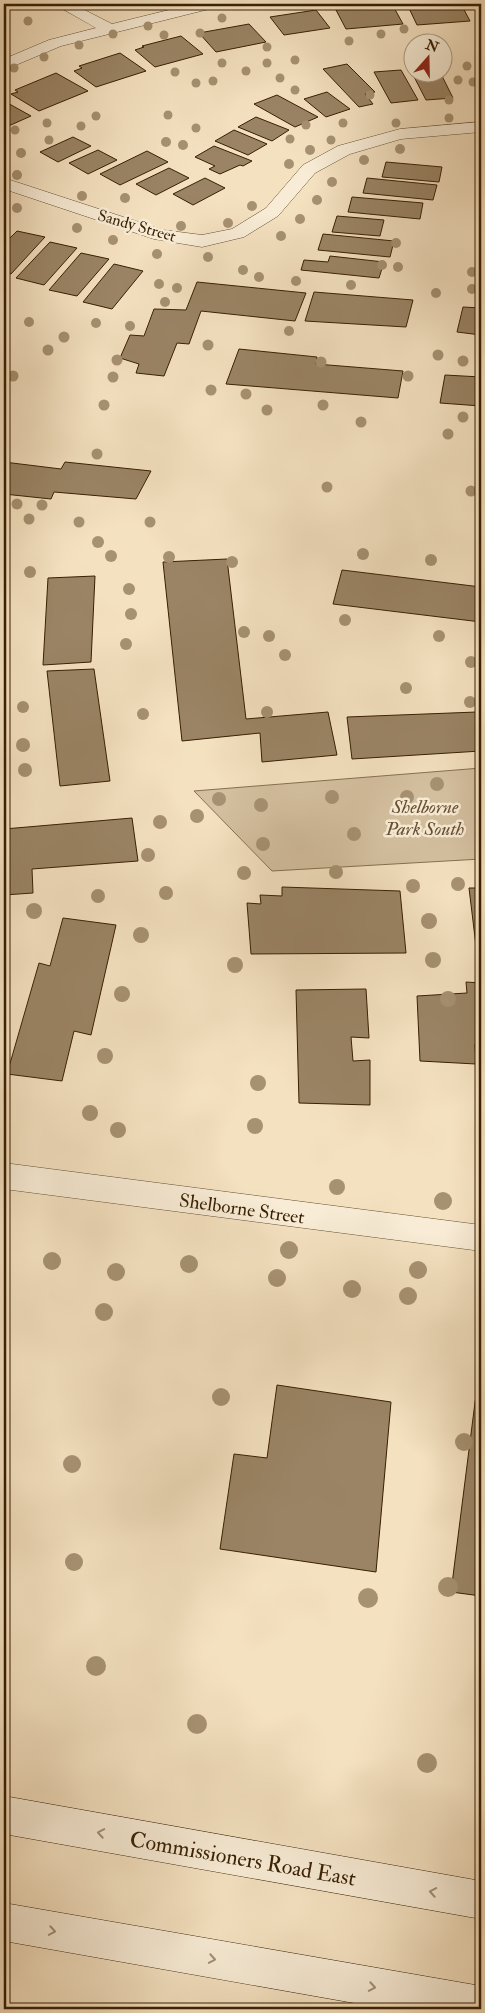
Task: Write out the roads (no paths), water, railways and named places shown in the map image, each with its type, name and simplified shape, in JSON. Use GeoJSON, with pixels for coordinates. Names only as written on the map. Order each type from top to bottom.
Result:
{"type":"FeatureCollection","features":[{"type":"Feature","properties":{"kind":"street"},"geometry":{"type":"LineString","coordinates":[[62,4],[110,29]]}},
{"type":"Feature","properties":{"kind":"street"},"geometry":{"type":"LineString","coordinates":[[4,65],[55,43],[211,4]]}},
{"type":"Feature","properties":{"kind":"street","name":"Sandy Street"},"geometry":{"type":"LineString","coordinates":[[4,183],[160,235],[202,241],[238,233],[272,212],[309,169],[344,150],[400,134],[481,127]]}},
{"type":"Feature","properties":{"kind":"street","name":"Shelborne Street"},"geometry":{"type":"LineString","coordinates":[[4,1176],[481,1238]]}},
{"type":"Feature","properties":{"kind":"street","name":"Commissioners Road East"},"geometry":{"type":"LineString","coordinates":[[4,1815],[481,1900]]}},
{"type":"Feature","properties":{"kind":"street"},"geometry":{"type":"LineString","coordinates":[[4,1922],[481,2006]]}},
{"type":"Feature","properties":{"kind":"park label","name":"Shelborne Park South"},"geometry":{"type":"Point","coordinates":[425,817]}}]}
